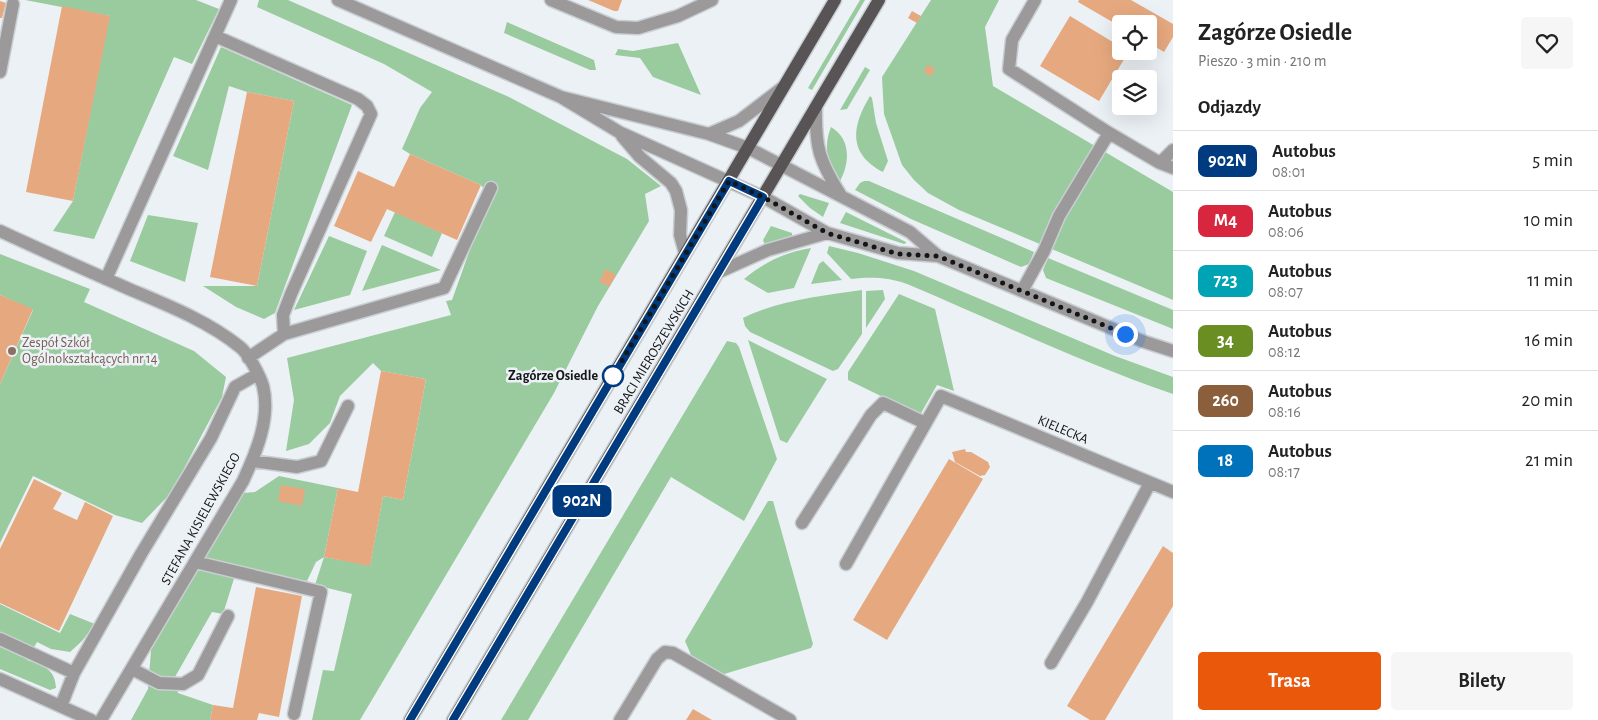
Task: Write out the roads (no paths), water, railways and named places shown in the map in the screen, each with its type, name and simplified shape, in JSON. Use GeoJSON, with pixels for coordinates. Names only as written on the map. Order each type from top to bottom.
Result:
{"type":"FeatureCollection","features":[{"type":"Feature","properties":{"kind":"main road","name":"BRACI MIEROSZEWSKICH"},"geometry":{"type":"LineString","coordinates":[[410,720],[835,0]]}},
{"type":"Feature","properties":{"kind":"main road","name":"BRACI MIEROSZEWSKICH"},"geometry":{"type":"LineString","coordinates":[[453,720],[880,0]]}},
{"type":"Feature","properties":{"kind":"street"},"geometry":{"type":"LineString","coordinates":[[106,279],[231,0]]}},
{"type":"Feature","properties":{"kind":"street"},"geometry":{"type":"LineString","coordinates":[[338,0],[561,97],[619,132],[763,197],[827,233],[898,254],[938,256]]}},
{"type":"Feature","properties":{"kind":"street"},"geometry":{"type":"LineString","coordinates":[[551,0],[616,28],[638,28],[678,16],[712,0]]}},
{"type":"Feature","properties":{"kind":"street"},"geometry":{"type":"LineString","coordinates":[[1035,0],[1012,40],[1009,69],[1109,133],[1160,163],[1173,168]]}},
{"type":"Feature","properties":{"kind":"street"},"geometry":{"type":"LineString","coordinates":[[0,72],[13,4]]}},
{"type":"Feature","properties":{"kind":"street"},"geometry":{"type":"LineString","coordinates":[[215,36],[358,99],[367,106],[371,114],[291,294],[284,315],[284,334]]}},
{"type":"Feature","properties":{"kind":"street"},"geometry":{"type":"LineString","coordinates":[[709,134],[739,121],[782,88]]}},
{"type":"Feature","properties":{"kind":"street"},"geometry":{"type":"LineString","coordinates":[[561,97],[709,134],[748,148],[910,232],[938,256],[1142,341],[1173,351]]}},
{"type":"Feature","properties":{"kind":"street"},"geometry":{"type":"LineString","coordinates":[[816,107],[815,134],[819,154],[827,173],[842,196]]}},
{"type":"Feature","properties":{"kind":"street"},"geometry":{"type":"LineString","coordinates":[[619,132],[640,157],[671,183],[681,210],[680,235],[685,253]]}},
{"type":"Feature","properties":{"kind":"street"},"geometry":{"type":"LineString","coordinates":[[1022,291],[1044,251],[1060,216],[1109,133]]}},
{"type":"Feature","properties":{"kind":"street"},"geometry":{"type":"LineString","coordinates":[[1160,163],[1173,150]]}},
{"type":"Feature","properties":{"kind":"street"},"geometry":{"type":"LineString","coordinates":[[248,358],[284,334],[444,288],[491,188]]}},
{"type":"Feature","properties":{"kind":"street","name":"STEFANA KISIELEWSKIEGO"},"geometry":{"type":"LineString","coordinates":[[0,231],[203,323],[242,348],[263,386],[265,402],[263,429],[252,461],[238,489],[101,720]]}},
{"type":"Feature","properties":{"kind":"street"},"geometry":{"type":"LineString","coordinates":[[720,272],[768,250],[827,233]]}},
{"type":"Feature","properties":{"kind":"street"},"geometry":{"type":"LineString","coordinates":[[60,706],[74,673],[141,554],[211,438],[235,387],[258,374]]}},
{"type":"Feature","properties":{"kind":"street","name":"KIELECKA"},"geometry":{"type":"LineString","coordinates":[[926,423],[941,396],[1173,492]]}},
{"type":"Feature","properties":{"kind":"street"},"geometry":{"type":"LineString","coordinates":[[802,523],[871,415],[883,403],[926,423],[846,564]]}},
{"type":"Feature","properties":{"kind":"street"},"geometry":{"type":"LineString","coordinates":[[252,461],[297,467],[321,460],[348,406]]}},
{"type":"Feature","properties":{"kind":"street"},"geometry":{"type":"LineString","coordinates":[[1052,663],[1087,602],[1150,483]]}},
{"type":"Feature","properties":{"kind":"street"},"geometry":{"type":"LineString","coordinates":[[194,562],[321,592],[294,714]]}},
{"type":"Feature","properties":{"kind":"street"},"geometry":{"type":"LineString","coordinates":[[132,668],[159,683],[183,684],[198,675],[228,616]]}},
{"type":"Feature","properties":{"kind":"street"},"geometry":{"type":"LineString","coordinates":[[0,639],[74,673]]}},
{"type":"Feature","properties":{"kind":"street"},"geometry":{"type":"LineString","coordinates":[[620,720],[657,659],[665,652],[673,653],[790,720]]}},
{"type":"Feature","properties":{"kind":"street"},"geometry":{"type":"LineString","coordinates":[[0,678],[91,720]]}},
{"type":"Feature","properties":{"kind":"place","name":"Zespół Szkół Ogólnokształcących nr 14"},"geometry":{"type":"Point","coordinates":[12,351]}},
{"type":"Feature","properties":{"kind":"place","name":"Zagórze Osiedle"},"geometry":{"type":"Point","coordinates":[613,376]}}]}
